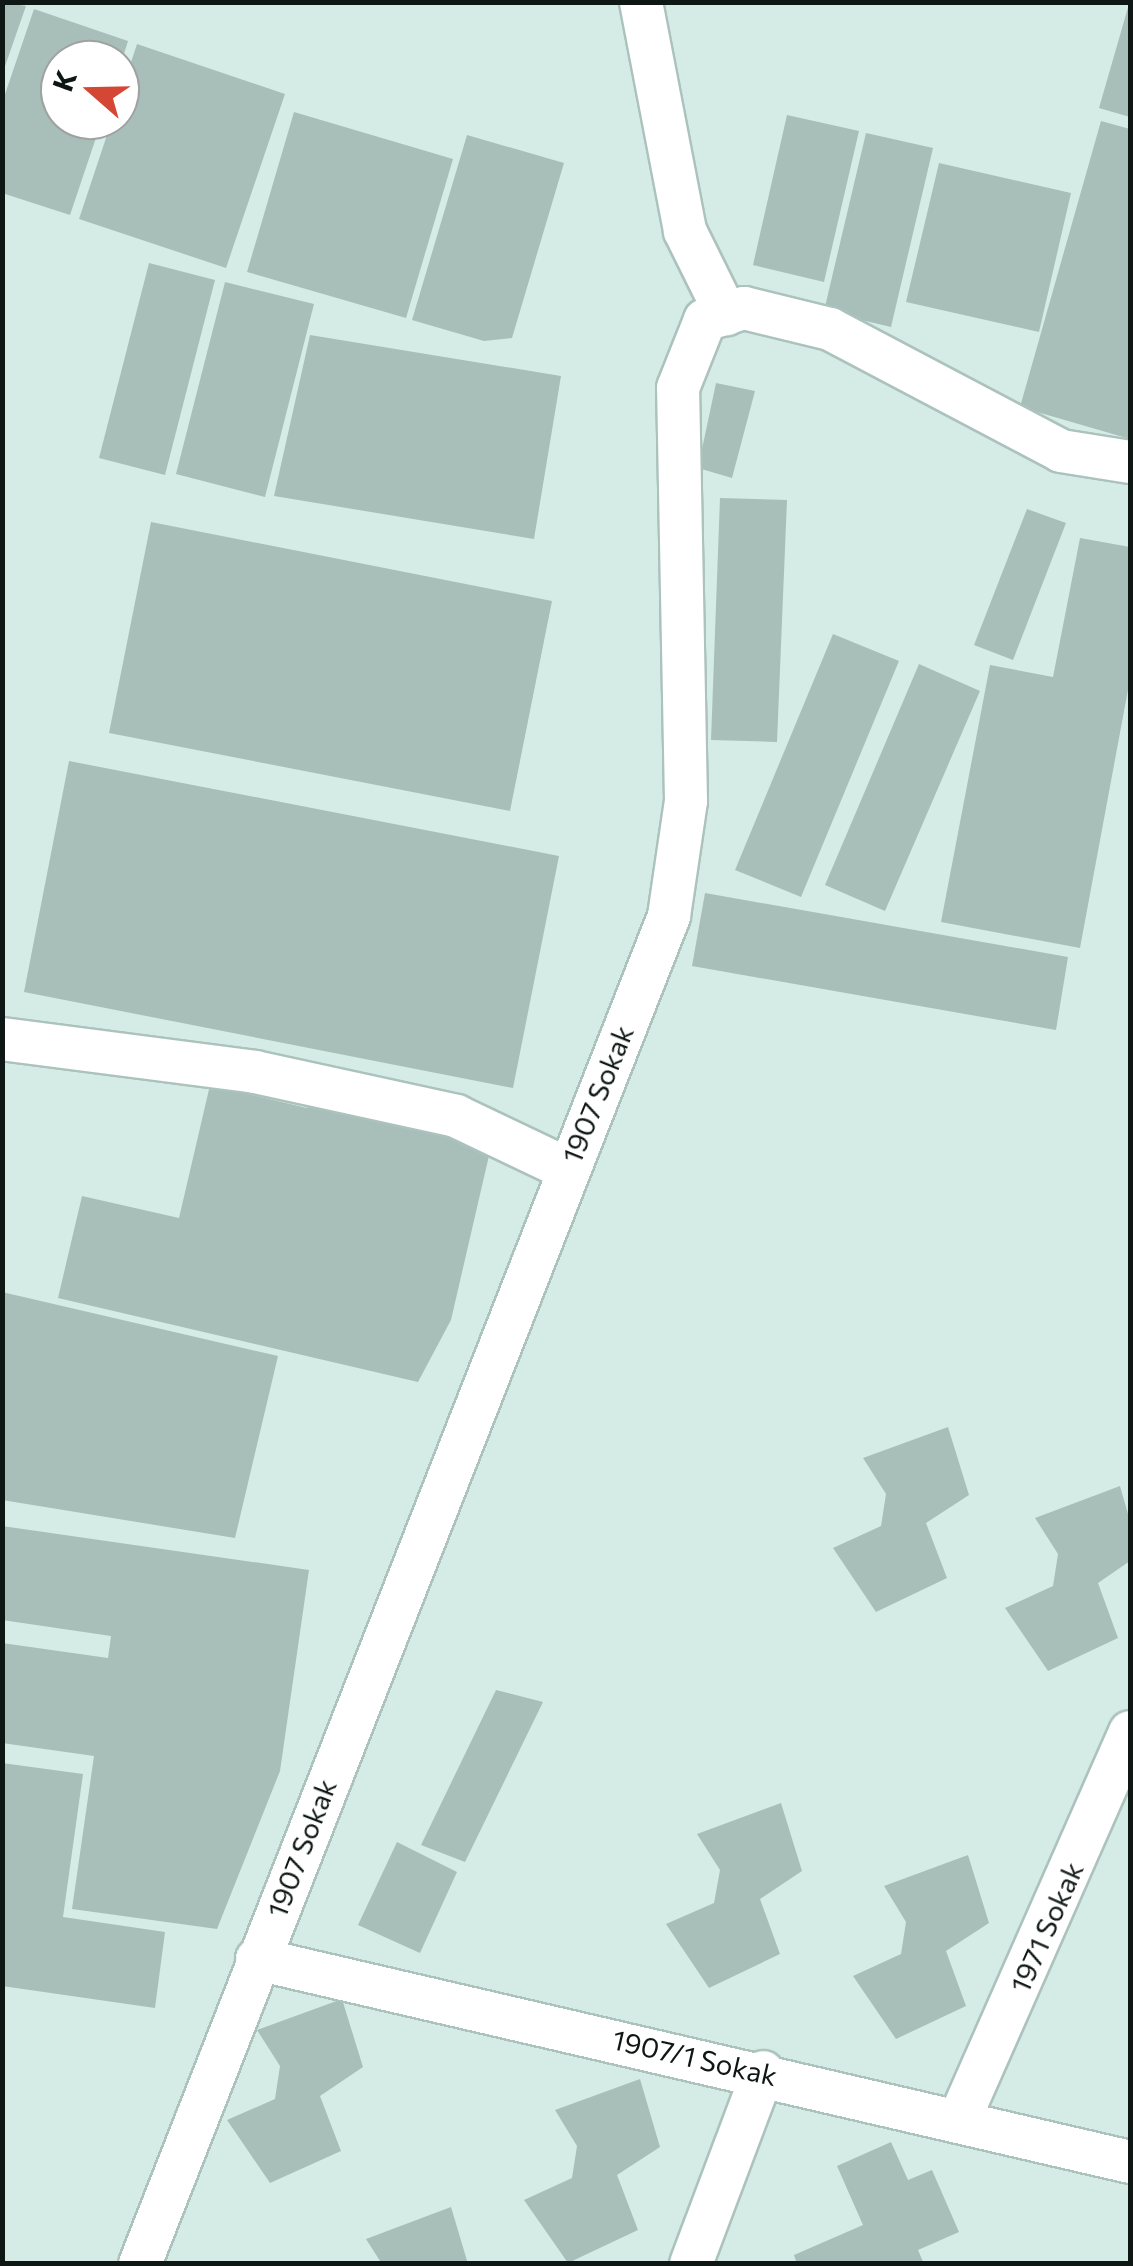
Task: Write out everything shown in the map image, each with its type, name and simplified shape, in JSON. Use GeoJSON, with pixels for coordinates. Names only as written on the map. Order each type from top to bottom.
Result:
{"type":"FeatureCollection","features":[{"type":"Feature","properties":{"kind":"street"},"geometry":{"type":"LineString","coordinates":[[641,2],[685,231],[726,314],[744,308],[830,329],[1061,451],[1130,462]]}},
{"type":"Feature","properties":{"kind":"street","name":"1907 Sokak"},"geometry":{"type":"LineString","coordinates":[[140,2264],[669,916],[686,802],[678,388],[705,320],[726,314]]}},
{"type":"Feature","properties":{"kind":"street"},"geometry":{"type":"LineString","coordinates":[[2,1040],[255,1072],[456,1116],[568,1169]]}},
{"type":"Feature","properties":{"kind":"street","name":"1971 Sokak"},"geometry":{"type":"LineString","coordinates":[[959,2120],[1130,1732]]}},
{"type":"Feature","properties":{"kind":"street","name":"1907/1 Sokak"},"geometry":{"type":"LineString","coordinates":[[257,1959],[762,2072],[1130,2162]]}},
{"type":"Feature","properties":{"kind":"street"},"geometry":{"type":"LineString","coordinates":[[691,2264],[762,2072]]}},
{"type":"Feature","properties":{"kind":"building"},"geometry":{"type":"Polygon","coordinates":[[[2,2],[26,6],[3,72],[2,72],[2,2]]]}},
{"type":"Feature","properties":{"kind":"building"},"geometry":{"type":"Polygon","coordinates":[[[1130,4],[1130,117],[1099,108],[1130,4]]]}},
{"type":"Feature","properties":{"kind":"building"},"geometry":{"type":"Polygon","coordinates":[[[34,9],[125,40],[40,40],[40,140],[95,140],[70,215],[2,193],[2,103],[34,9]]]}},
{"type":"Feature","properties":{"kind":"building"},"geometry":{"type":"Polygon","coordinates":[[[140,45],[285,94],[226,268],[79,219],[105,140],[140,140],[140,45]]]}},
{"type":"Feature","properties":{"kind":"building"},"geometry":{"type":"Polygon","coordinates":[[[294,112],[453,159],[406,318],[247,272],[294,112]]]}},
{"type":"Feature","properties":{"kind":"building"},"geometry":{"type":"Polygon","coordinates":[[[787,115],[859,131],[824,282],[753,265],[787,115]]]}},
{"type":"Feature","properties":{"kind":"building"},"geometry":{"type":"Polygon","coordinates":[[[1101,121],[1130,129],[1130,439],[1020,407],[1101,121]]]}},
{"type":"Feature","properties":{"kind":"building"},"geometry":{"type":"Polygon","coordinates":[[[866,133],[933,148],[891,327],[824,311],[866,133]]]}},
{"type":"Feature","properties":{"kind":"building"},"geometry":{"type":"Polygon","coordinates":[[[467,135],[564,163],[512,338],[484,341],[412,320],[467,135]]]}},
{"type":"Feature","properties":{"kind":"building"},"geometry":{"type":"Polygon","coordinates":[[[939,163],[1071,193],[1039,332],[906,302],[939,163]]]}},
{"type":"Feature","properties":{"kind":"building"},"geometry":{"type":"Polygon","coordinates":[[[149,263],[215,280],[165,475],[99,458],[149,263]]]}},
{"type":"Feature","properties":{"kind":"building"},"geometry":{"type":"Polygon","coordinates":[[[225,282],[314,304],[265,497],[176,474],[225,282]]]}},
{"type":"Feature","properties":{"kind":"building"},"geometry":{"type":"Polygon","coordinates":[[[310,335],[561,376],[534,539],[274,496],[310,335]]]}},
{"type":"Feature","properties":{"kind":"building"},"geometry":{"type":"Polygon","coordinates":[[[716,383],[755,391],[732,478],[698,468],[716,383]]]}},
{"type":"Feature","properties":{"kind":"building"},"geometry":{"type":"Polygon","coordinates":[[[720,498],[787,500],[777,742],[711,740],[720,498]]]}},
{"type":"Feature","properties":{"kind":"building"},"geometry":{"type":"Polygon","coordinates":[[[1027,509],[1066,523],[1013,660],[974,645],[1027,509]]]}},
{"type":"Feature","properties":{"kind":"building"},"geometry":{"type":"Polygon","coordinates":[[[151,522],[552,601],[510,811],[109,733],[151,522]]]}},
{"type":"Feature","properties":{"kind":"building"},"geometry":{"type":"Polygon","coordinates":[[[1080,538],[1130,547],[1130,679],[1080,948],[941,922],[990,665],[1053,677],[1080,538]]]}},
{"type":"Feature","properties":{"kind":"building"},"geometry":{"type":"Polygon","coordinates":[[[833,634],[899,661],[801,897],[735,870],[833,634]]]}},
{"type":"Feature","properties":{"kind":"building"},"geometry":{"type":"Polygon","coordinates":[[[919,664],[980,691],[885,911],[825,885],[919,664]]]}},
{"type":"Feature","properties":{"kind":"building"},"geometry":{"type":"Polygon","coordinates":[[[69,761],[559,856],[513,1088],[24,992],[69,761]]]}},
{"type":"Feature","properties":{"kind":"building"},"geometry":{"type":"Polygon","coordinates":[[[705,893],[1068,957],[1056,1030],[692,966],[705,893]]]}},
{"type":"Feature","properties":{"kind":"building"},"geometry":{"type":"Polygon","coordinates":[[[210,1085],[307,1108],[311,1091],[494,1134],[451,1320],[418,1382],[58,1298],[82,1196],[179,1218],[210,1085]]]}},
{"type":"Feature","properties":{"kind":"building"},"geometry":{"type":"Polygon","coordinates":[[[2,1292],[278,1356],[235,1538],[2,1500],[2,1292]]]}},
{"type":"Feature","properties":{"kind":"building"},"geometry":{"type":"Polygon","coordinates":[[[948,1427],[969,1495],[926,1523],[947,1578],[876,1612],[833,1548],[881,1526],[886,1494],[863,1458],[948,1427]]]}},
{"type":"Feature","properties":{"kind":"building"},"geometry":{"type":"Polygon","coordinates":[[[1120,1486],[1130,1521],[1130,1561],[1098,1583],[1118,1638],[1048,1671],[1005,1608],[1053,1586],[1058,1554],[1035,1518],[1120,1486]]]}},
{"type":"Feature","properties":{"kind":"building"},"geometry":{"type":"Polygon","coordinates":[[[2,1526],[309,1570],[280,1771],[217,1929],[72,1909],[94,1756],[2,1743],[2,1643],[108,1658],[111,1636],[2,1620],[2,1526]]]}},
{"type":"Feature","properties":{"kind":"building"},"geometry":{"type":"Polygon","coordinates":[[[496,1690],[543,1702],[465,1862],[421,1845],[496,1690]]]}},
{"type":"Feature","properties":{"kind":"building"},"geometry":{"type":"Polygon","coordinates":[[[2,1763],[83,1774],[63,1917],[165,1932],[155,2008],[2,1986],[2,1763]]]}},
{"type":"Feature","properties":{"kind":"building"},"geometry":{"type":"Polygon","coordinates":[[[781,1803],[802,1871],[760,1899],[780,1954],[709,1988],[666,1924],[714,1903],[720,1870],[697,1834],[781,1803]]]}},
{"type":"Feature","properties":{"kind":"building"},"geometry":{"type":"Polygon","coordinates":[[[397,1842],[457,1872],[420,1953],[358,1925],[397,1842]]]}},
{"type":"Feature","properties":{"kind":"building"},"geometry":{"type":"Polygon","coordinates":[[[968,1855],[989,1923],[946,1951],[966,2006],[896,2039],[853,1976],[901,1954],[906,1922],[884,1886],[968,1855]]]}},
{"type":"Feature","properties":{"kind":"building"},"geometry":{"type":"Polygon","coordinates":[[[342,1999],[363,2067],[320,2096],[341,2151],[270,2183],[227,2120],[275,2099],[280,2066],[257,2030],[342,1999]]]}},
{"type":"Feature","properties":{"kind":"building"},"geometry":{"type":"Polygon","coordinates":[[[640,2079],[660,2147],[617,2175],[638,2230],[568,2263],[524,2200],[572,2178],[577,2146],[555,2110],[640,2079]]]}},
{"type":"Feature","properties":{"kind":"building"},"geometry":{"type":"Polygon","coordinates":[[[891,2142],[908,2180],[932,2170],[959,2232],[918,2250],[924,2264],[797,2264],[794,2255],[863,2225],[837,2166],[891,2142]]]}},
{"type":"Feature","properties":{"kind":"building"},"geometry":{"type":"Polygon","coordinates":[[[451,2207],[468,2264],[382,2264],[366,2239],[451,2207]]]}}]}
